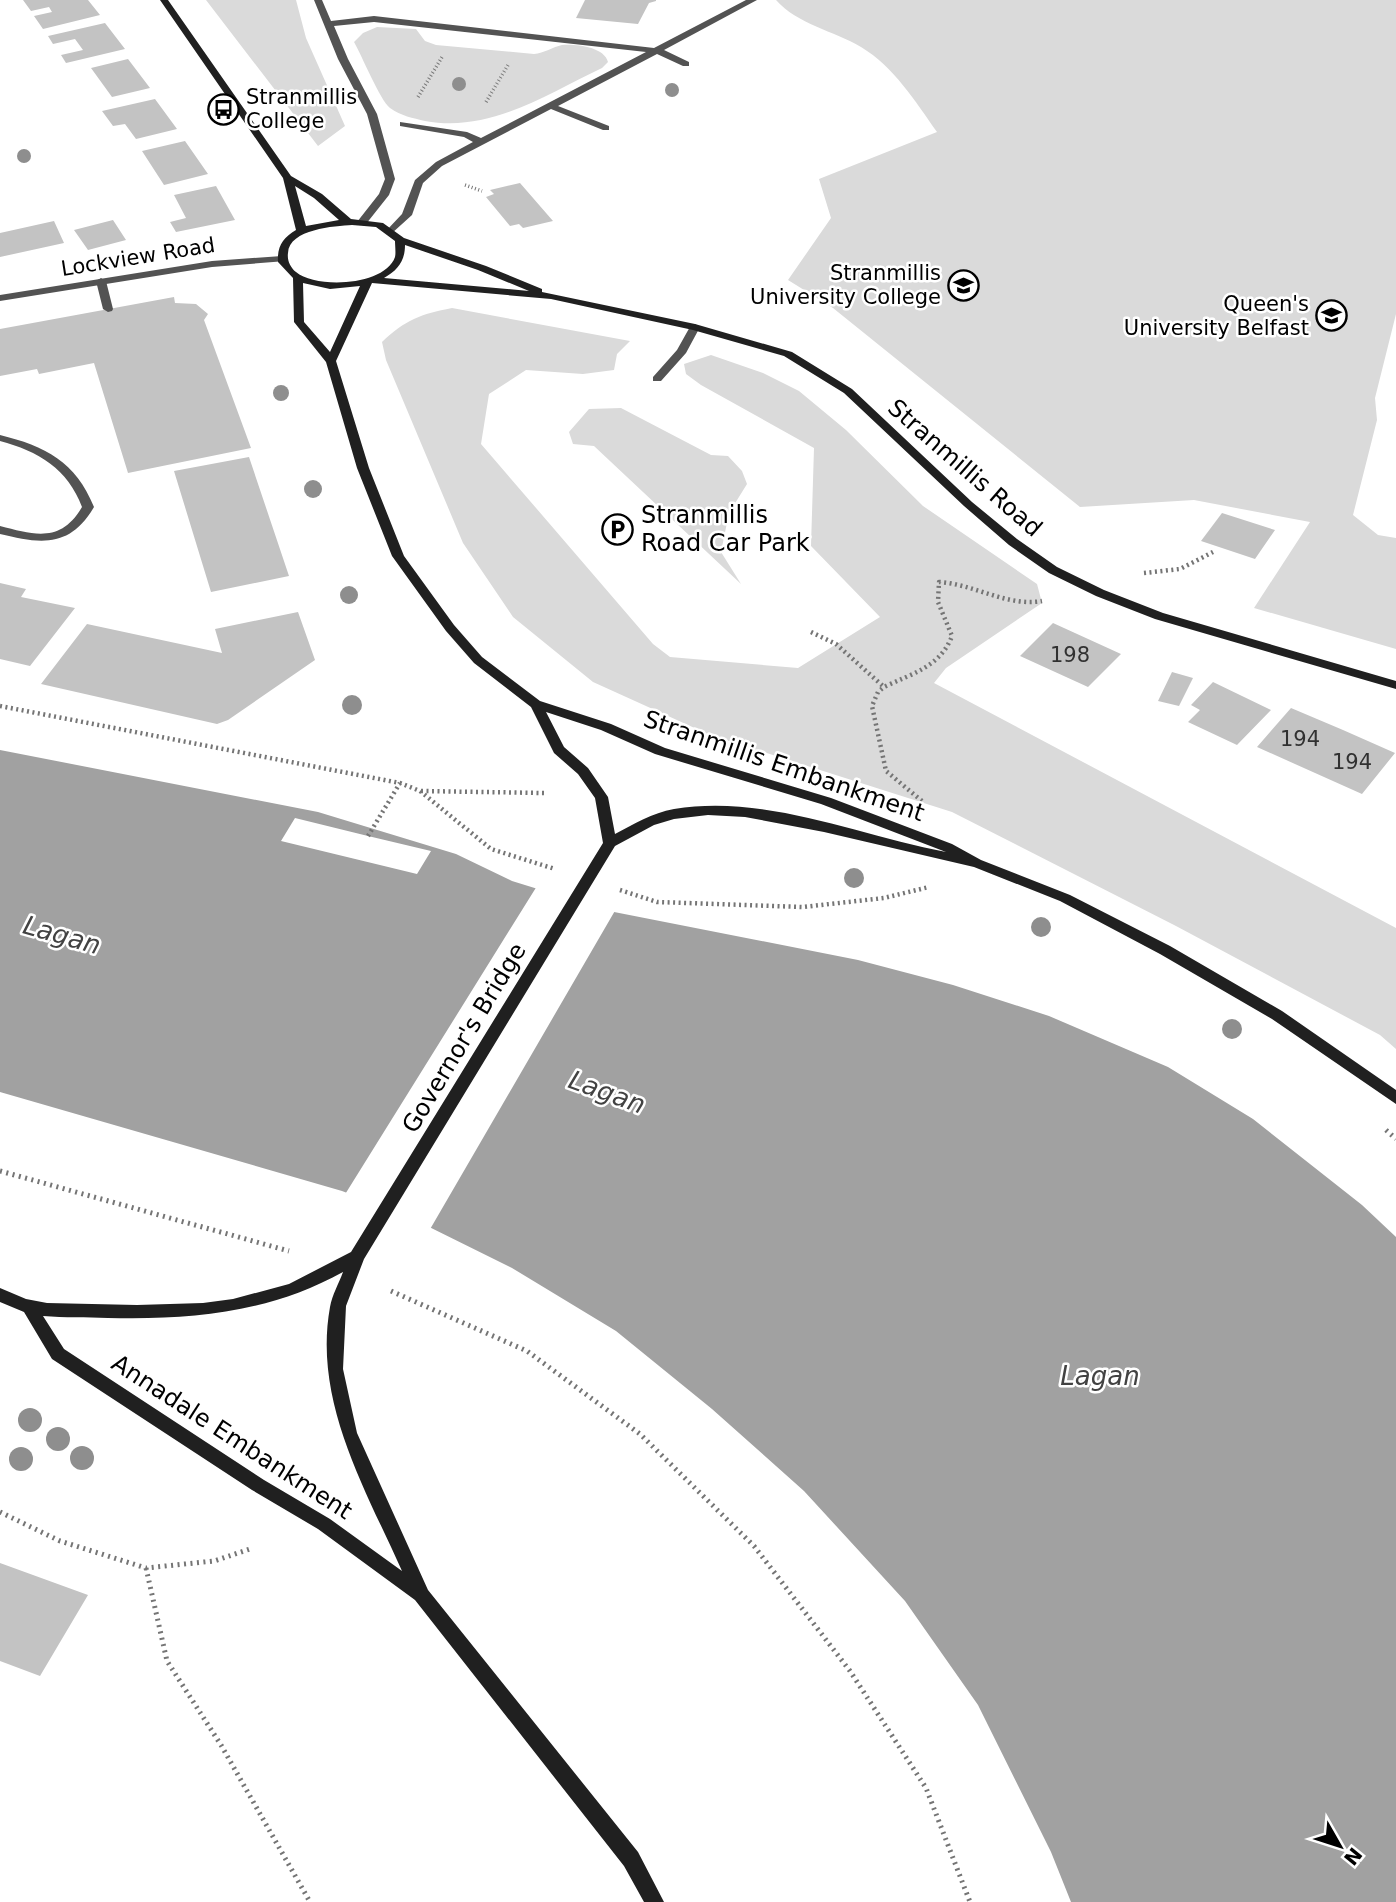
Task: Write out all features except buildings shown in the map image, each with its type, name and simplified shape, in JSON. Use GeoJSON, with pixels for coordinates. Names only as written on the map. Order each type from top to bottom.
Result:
{"type":"FeatureCollection","features":[{"type":"Feature","properties":{"kind":"street"},"geometry":{"type":"LineString","coordinates":[[164,0],[288,178],[302,232]]}},
{"type":"Feature","properties":{"kind":"street"},"geometry":{"type":"LineString","coordinates":[[318,0],[343,59],[372,114],[390,179],[384,195],[362,222]]}},
{"type":"Feature","properties":{"kind":"street"},"geometry":{"type":"LineString","coordinates":[[391,231],[407,215],[418,181],[439,164],[553,107],[753,0]]}},
{"type":"Feature","properties":{"kind":"street"},"geometry":{"type":"LineString","coordinates":[[328,24],[374,19],[528,36],[658,51],[686,64]]}},
{"type":"Feature","properties":{"kind":"street"},"geometry":{"type":"LineString","coordinates":[[553,107],[606,128]]}},
{"type":"Feature","properties":{"kind":"street"},"geometry":{"type":"LineString","coordinates":[[403,124],[467,135],[482,143]]}},
{"type":"Feature","properties":{"kind":"street"},"geometry":{"type":"LineString","coordinates":[[288,178],[318,196],[347,221]]}},
{"type":"Feature","properties":{"kind":"street"},"geometry":{"type":"LineString","coordinates":[[298,277],[286,269],[282,259],[283,249],[302,232],[331,222],[362,222],[391,231],[401,240],[404,250],[400,261],[390,271],[369,281],[331,361]]}},
{"type":"Feature","properties":{"kind":"street","name":"Stranmillis Road"},"geometry":{"type":"LineString","coordinates":[[401,240],[551,296]]}},
{"type":"Feature","properties":{"kind":"street","name":"Lockview Road"},"geometry":{"type":"LineString","coordinates":[[0,298],[212,264],[282,259]]}},
{"type":"Feature","properties":{"kind":"street","name":"Stranmillis Road"},"geometry":{"type":"LineString","coordinates":[[298,277],[326,285],[369,281],[551,296],[695,327],[788,354],[848,391],[968,504],[1013,542],[1053,570],[1159,616],[1396,685]]}},
{"type":"Feature","properties":{"kind":"street","name":"Stranmillis Embankment"},"geometry":{"type":"LineString","coordinates":[[298,277],[299,322],[331,361],[363,468],[398,556],[450,628],[478,660],[536,704],[607,727],[683,759],[826,802],[947,848],[976,863],[1065,898],[1165,950],[1278,1015],[1396,1098]]}},
{"type":"Feature","properties":{"kind":"street"},"geometry":{"type":"LineString","coordinates":[[101,281],[108,309]]}},
{"type":"Feature","properties":{"kind":"street"},"geometry":{"type":"LineString","coordinates":[[657,379],[682,351],[695,327]]}},
{"type":"Feature","properties":{"kind":"street"},"geometry":{"type":"LineString","coordinates":[[0,438],[40,452],[69,470],[82,488],[88,506],[81,523],[62,534],[45,538],[27,537],[0,530]]}},
{"type":"Feature","properties":{"kind":"street","name":"Stranmillis Embankment"},"geometry":{"type":"LineString","coordinates":[[536,704],[559,750],[583,771],[601,797],[610,843],[654,819],[675,813],[712,811],[769,816],[976,863]]}},
{"type":"Feature","properties":{"kind":"street","name":"Governor's Bridge"},"geometry":{"type":"LineString","coordinates":[[357,1256],[610,843]]}},
{"type":"Feature","properties":{"kind":"street"},"geometry":{"type":"LineString","coordinates":[[0,1295],[30,1308],[191,1312],[231,1308],[277,1296],[320,1279],[357,1256]]}},
{"type":"Feature","properties":{"kind":"street","name":"Annadale Embankment"},"geometry":{"type":"LineString","coordinates":[[357,1256],[338,1306],[335,1369],[349,1433],[422,1596],[631,1859],[654,1902]]}},
{"type":"Feature","properties":{"kind":"street","name":"Annadale Embankment"},"geometry":{"type":"LineString","coordinates":[[30,1308],[58,1354],[258,1486],[324,1524],[422,1596]]}},
{"type":"Feature","properties":{"kind":"path"},"geometry":{"type":"LineString","coordinates":[[403,124],[456,35],[454,28]]}},
{"type":"Feature","properties":{"kind":"path"},"geometry":{"type":"LineString","coordinates":[[467,135],[521,41],[528,36]]}},
{"type":"Feature","properties":{"kind":"path"},"geometry":{"type":"LineString","coordinates":[[1087,587],[1119,571],[1163,575],[1195,564],[1213,552]]}},
{"type":"Feature","properties":{"kind":"path"},"geometry":{"type":"LineString","coordinates":[[926,804],[886,771],[872,706],[878,692],[884,687],[930,665],[946,652],[952,636],[937,601],[935,588],[939,582],[970,585],[1013,601],[1032,604],[1076,581]]}},
{"type":"Feature","properties":{"kind":"path"},"geometry":{"type":"LineString","coordinates":[[811,632],[836,645],[884,687]]}},
{"type":"Feature","properties":{"kind":"path"},"geometry":{"type":"LineString","coordinates":[[0,706],[400,783],[420,791],[491,849],[568,873]]}},
{"type":"Feature","properties":{"kind":"path"},"geometry":{"type":"LineString","coordinates":[[368,836],[400,783]]}},
{"type":"Feature","properties":{"kind":"path"},"geometry":{"type":"LineString","coordinates":[[420,791],[544,793]]}},
{"type":"Feature","properties":{"kind":"path"},"geometry":{"type":"LineString","coordinates":[[619,889],[657,902],[803,907],[884,898],[928,887]]}},
{"type":"Feature","properties":{"kind":"path"},"geometry":{"type":"LineString","coordinates":[[0,1171],[296,1253]]}},
{"type":"Feature","properties":{"kind":"path"},"geometry":{"type":"LineString","coordinates":[[391,1291],[527,1351],[640,1434],[754,1546],[850,1671],[926,1788],[970,1902]]}},
{"type":"Feature","properties":{"kind":"path"},"geometry":{"type":"LineString","coordinates":[[0,1512],[60,1541],[146,1568],[214,1562],[253,1548]]}},
{"type":"Feature","properties":{"kind":"path"},"geometry":{"type":"LineString","coordinates":[[146,1568],[167,1661],[221,1745],[310,1902]]}},
{"type":"Feature","properties":{"kind":"shaded area"},"geometry":{"type":"Polygon","coordinates":[[[206,0],[296,0],[306,38],[345,126],[318,146],[206,0]]]}},
{"type":"Feature","properties":{"kind":"shaded area"},"geometry":{"type":"Polygon","coordinates":[[[776,0],[1396,0],[1396,314],[1375,398],[1377,420],[1353,515],[1378,535],[1396,538],[1396,649],[1254,608],[1310,522],[1194,500],[1080,507],[833,308],[788,280],[831,218],[819,179],[937,132],[884,64],[850,41],[794,15],[776,0]]]}},
{"type":"Feature","properties":{"kind":"shaded area"},"geometry":{"type":"Polygon","coordinates":[[[377,27],[416,29],[425,41],[436,45],[534,54],[562,45],[582,46],[601,53],[608,62],[602,68],[538,100],[495,117],[472,122],[425,121],[390,108],[376,87],[354,42],[363,33],[377,27]]]}},
{"type":"Feature","properties":{"kind":"shaded area"},"geometry":{"type":"Polygon","coordinates":[[[452,308],[630,341],[617,354],[614,370],[583,374],[526,370],[489,394],[481,444],[653,644],[670,657],[798,668],[880,617],[811,546],[814,448],[701,385],[686,374],[684,364],[711,355],[763,373],[799,391],[846,430],[923,506],[1037,584],[1042,603],[946,668],[934,683],[1396,928],[1396,1049],[1380,1035],[1176,926],[952,812],[710,735],[593,682],[513,617],[463,543],[386,360],[382,342],[390,334],[414,319],[452,308]]]}},
{"type":"Feature","properties":{"kind":"shaded area"},"geometry":{"type":"Polygon","coordinates":[[[621,408],[711,455],[728,456],[742,471],[747,484],[729,513],[721,552],[741,584],[594,446],[573,444],[569,432],[589,409],[621,408]]]}},
{"type":"Feature","properties":{"kind":"water","name":"Lagan"},"geometry":{"type":"Polygon","coordinates":[[[0,750],[318,812],[456,854],[512,881],[609,911],[858,960],[953,985],[1049,1016],[1168,1067],[1253,1119],[1362,1205],[1396,1237],[1396,1902],[1071,1902],[1051,1852],[978,1705],[905,1601],[804,1491],[712,1409],[616,1331],[512,1268],[405,1215],[342,1191],[0,1092],[0,750]]]}},
{"type":"Feature","properties":{"kind":"pier"},"geometry":{"type":"Polygon","coordinates":[[[295,818],[431,851],[417,874],[281,841],[295,818]]]}},
{"type":"Feature","properties":{"kind":"pier"},"geometry":{"type":"Polygon","coordinates":[[[537,886],[616,909],[429,1231],[403,1218],[344,1196],[537,886]]]}},
{"type":"Feature","properties":{"kind":"place","name":"Stranmillis College"},"geometry":{"type":"Point","coordinates":[223,109]}},
{"type":"Feature","properties":{"kind":"place","name":"Stranmillis University College"},"geometry":{"type":"Point","coordinates":[964,285]}},
{"type":"Feature","properties":{"kind":"place","name":"Queen's University Belfast"},"geometry":{"type":"Point","coordinates":[1332,316]}},
{"type":"Feature","properties":{"kind":"place","name":"Stranmillis Road Car Park"},"geometry":{"type":"Point","coordinates":[618,529]}}]}
